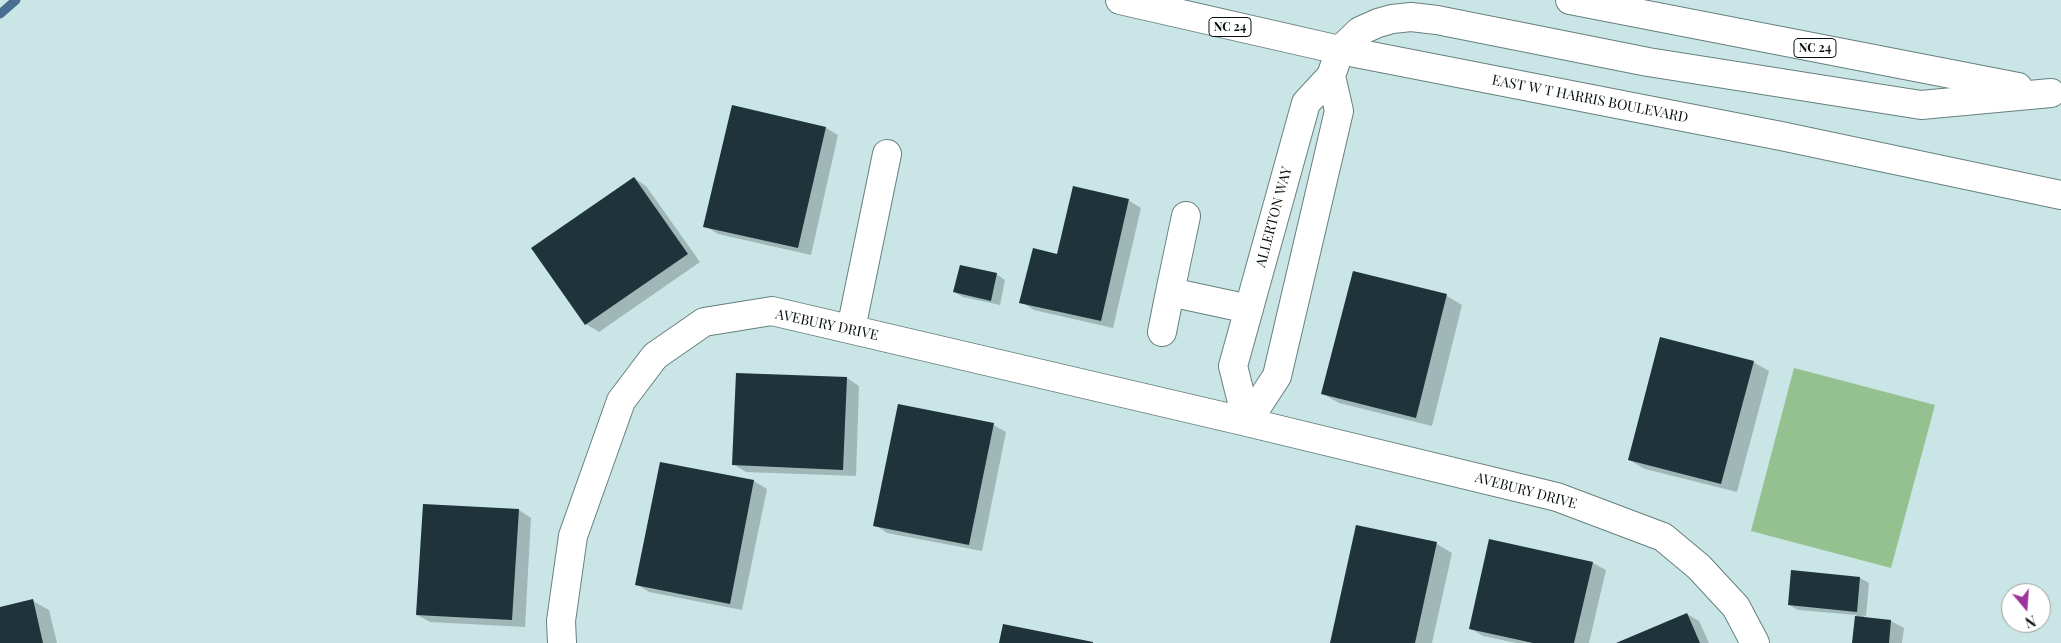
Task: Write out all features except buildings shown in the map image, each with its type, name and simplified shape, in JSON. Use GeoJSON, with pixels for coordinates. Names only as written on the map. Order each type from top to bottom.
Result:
{"type":"FeatureCollection","features":[{"type":"Feature","properties":{"kind":"street","name":"EAST W T HARRIS BOULEVARD"},"geometry":{"type":"LineString","coordinates":[[1120,0],[1340,50],[1781,136],[2061,194]]}},
{"type":"Feature","properties":{"kind":"street","name":"NC 24"},"geometry":{"type":"LineString","coordinates":[[1570,0],[2056,94]]}},
{"type":"Feature","properties":{"kind":"street"},"geometry":{"type":"LineString","coordinates":[[1340,50],[1360,31],[1392,19],[1411,17],[1437,20],[1648,62],[1921,105],[2056,94]]}},
{"type":"Feature","properties":{"kind":"street","name":"ALLERTON WAY"},"geometry":{"type":"LineString","coordinates":[[1248,422],[1233,366],[1306,103],[1331,76],[1340,50]]}},
{"type":"Feature","properties":{"kind":"street"},"geometry":{"type":"LineString","coordinates":[[1248,422],[1277,376],[1339,111],[1331,76]]}},
{"type":"Feature","properties":{"kind":"street"},"geometry":{"type":"LineString","coordinates":[[851,329],[887,154]]}},
{"type":"Feature","properties":{"kind":"street"},"geometry":{"type":"LineString","coordinates":[[1162,332],[1186,216]]}},
{"type":"Feature","properties":{"kind":"street"},"geometry":{"type":"LineString","coordinates":[[1170,292],[1249,309]]}},
{"type":"Feature","properties":{"kind":"street","name":"AVEBURY DRIVE"},"geometry":{"type":"LineString","coordinates":[[562,643],[561,621],[573,536],[621,401],[655,356],[704,322],[772,312],[1248,422],[1558,497],[1663,537],[1699,567],[1736,607],[1754,643]]}},
{"type":"Feature","properties":{"kind":"green space"},"geometry":{"type":"Polygon","coordinates":[[[1794,368],[1935,405],[1891,568],[1751,531],[1794,368]]]}},
{"type":"Feature","properties":{"kind":"waterway"},"geometry":{"type":"LineString","coordinates":[[0,14],[16,0]]}}]}
